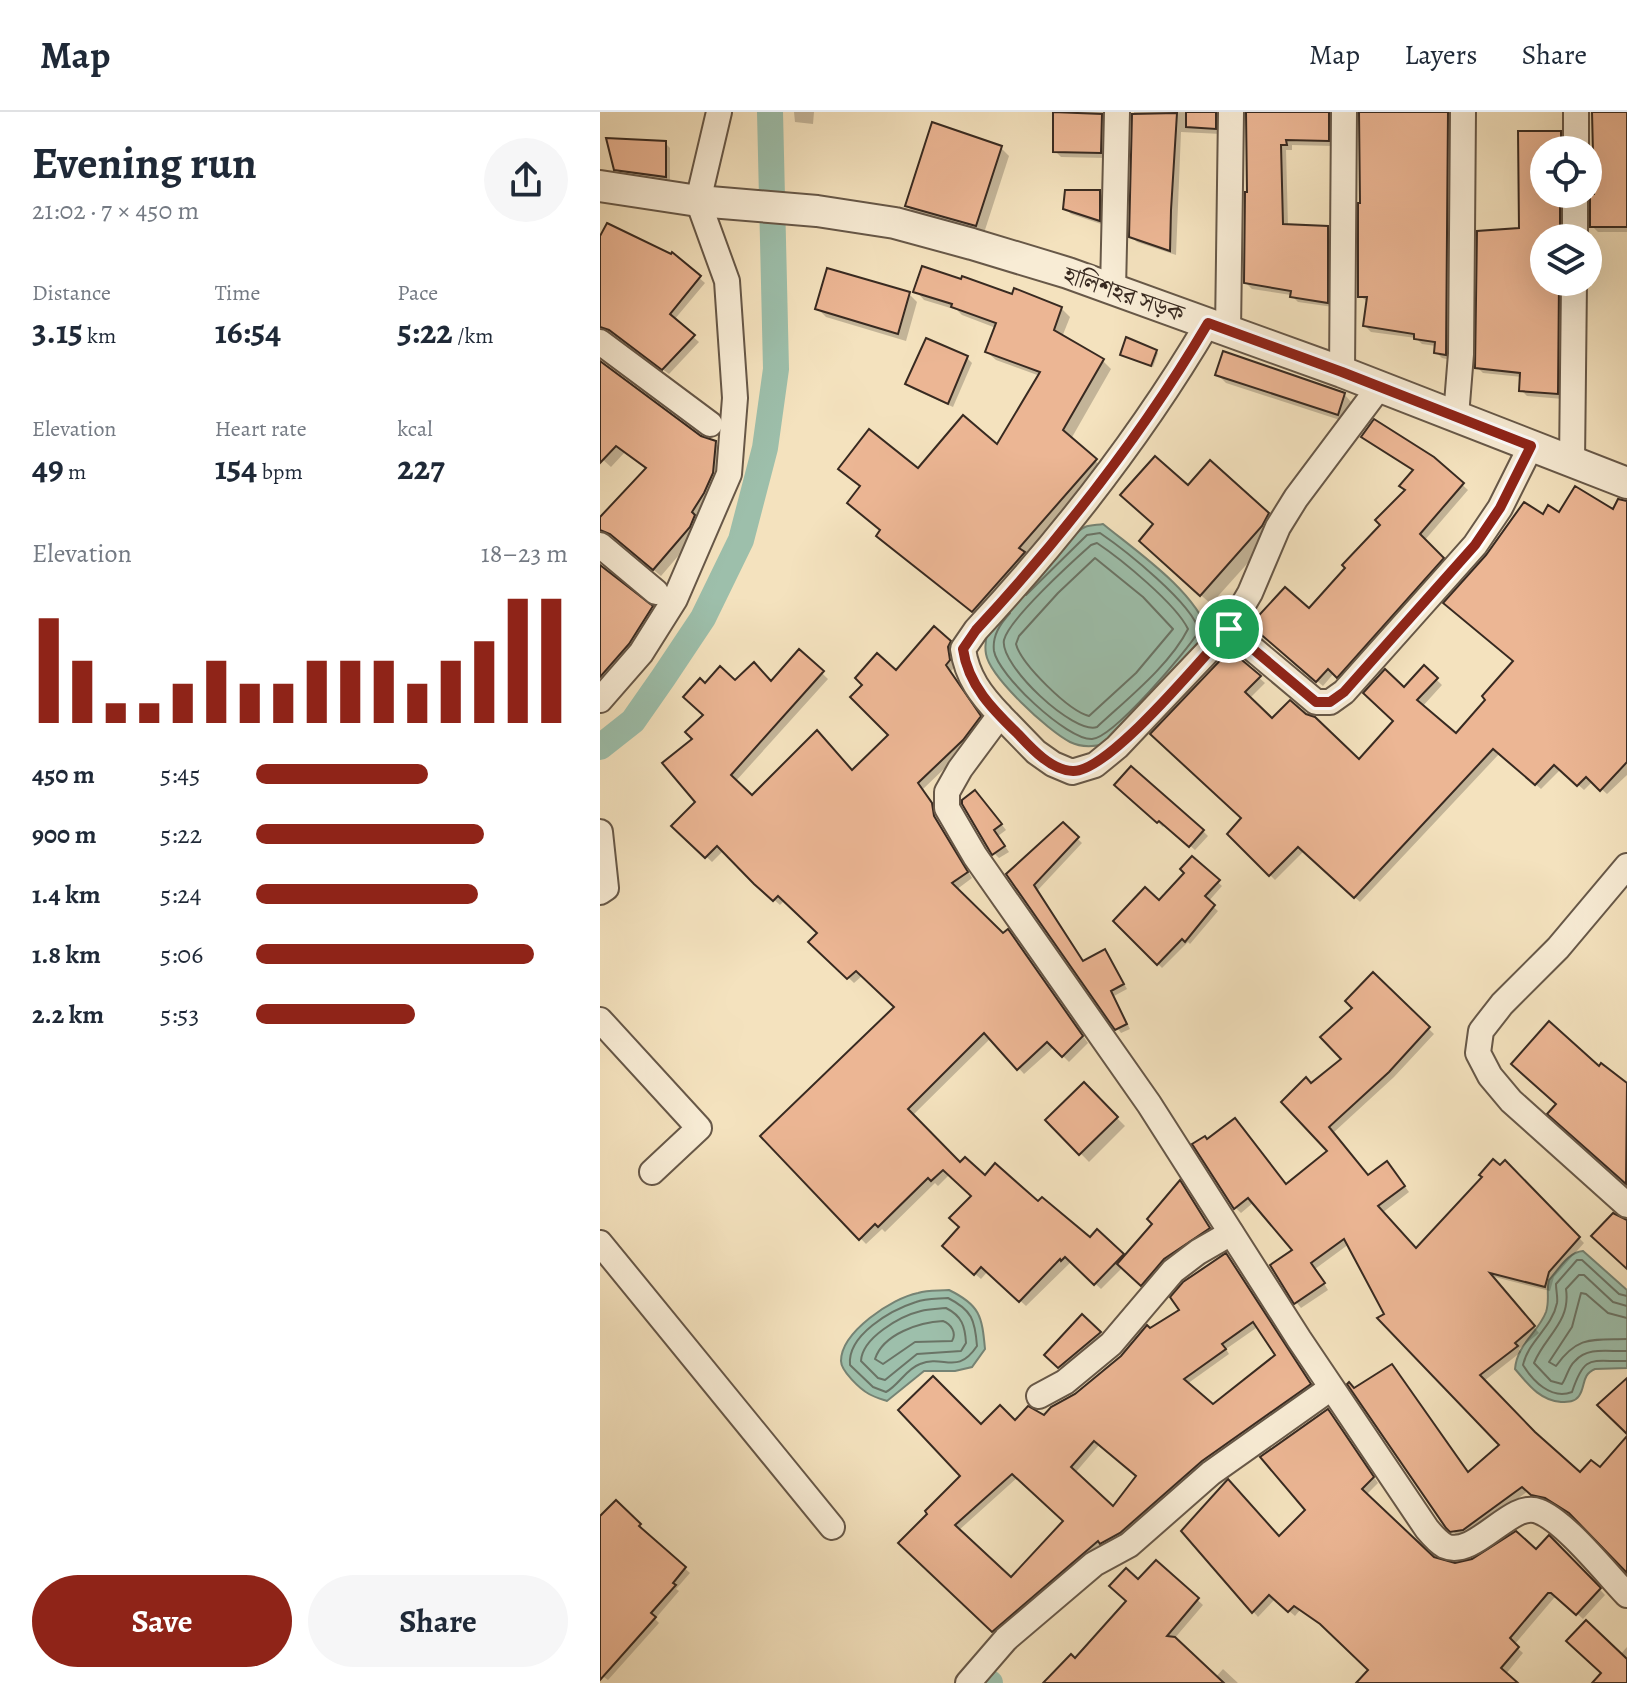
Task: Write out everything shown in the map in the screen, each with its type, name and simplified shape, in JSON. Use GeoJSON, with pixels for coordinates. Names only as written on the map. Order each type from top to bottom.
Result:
{"type":"FeatureCollection","features":[{"type":"Feature","properties":{"kind":"street"},"geometry":{"type":"LineString","coordinates":[[600,700],[641,653],[675,599],[729,474],[735,398],[727,281],[698,201],[719,112]]}},
{"type":"Feature","properties":{"kind":"street"},"geometry":{"type":"LineString","coordinates":[[1113,289],[1117,112]]}},
{"type":"Feature","properties":{"kind":"street"},"geometry":{"type":"LineString","coordinates":[[1231,112],[1218,327],[1082,509],[976,630],[963,649],[965,667],[980,694],[1036,752],[1053,764],[1072,772],[1095,765],[1154,711],[1229,629],[1250,593],[1284,517],[1380,386]]}},
{"type":"Feature","properties":{"kind":"street"},"geometry":{"type":"LineString","coordinates":[[1342,372],[1344,112]]}},
{"type":"Feature","properties":{"kind":"street"},"geometry":{"type":"LineString","coordinates":[[1456,416],[1461,354],[1463,112]]}},
{"type":"Feature","properties":{"kind":"street"},"geometry":{"type":"LineString","coordinates":[[1576,112],[1576,136]]}},
{"type":"Feature","properties":{"kind":"street","name":"হালিশহর সড়ক"},"geometry":{"type":"LineString","coordinates":[[600,186],[698,201],[817,211],[895,223],[999,252],[1113,289],[1342,372],[1627,483]]}},
{"type":"Feature","properties":{"kind":"street"},"geometry":{"type":"LineString","coordinates":[[1572,462],[1574,296]]}},
{"type":"Feature","properties":{"kind":"street"},"geometry":{"type":"LineString","coordinates":[[600,342],[710,424]]}},
{"type":"Feature","properties":{"kind":"street"},"geometry":{"type":"LineString","coordinates":[[1229,629],[1316,702],[1330,702],[1352,683],[1475,545],[1500,508],[1531,446]]}},
{"type":"Feature","properties":{"kind":"street"},"geometry":{"type":"LineString","coordinates":[[600,545],[656,592]]}},
{"type":"Feature","properties":{"kind":"street"},"geometry":{"type":"LineString","coordinates":[[1000,715],[960,769],[947,792],[947,808],[975,856],[1149,1104],[1331,1388],[1427,1529],[1446,1546],[1461,1548],[1522,1511],[1535,1509],[1554,1519],[1627,1595]]}},
{"type":"Feature","properties":{"kind":"street"},"geometry":{"type":"LineString","coordinates":[[600,832],[606,888],[600,892]]}},
{"type":"Feature","properties":{"kind":"street"},"geometry":{"type":"LineString","coordinates":[[1627,866],[1558,948],[1502,1004],[1481,1031],[1478,1053],[1490,1076],[1511,1101],[1627,1205]]}},
{"type":"Feature","properties":{"kind":"street"},"geometry":{"type":"LineString","coordinates":[[600,1020],[699,1128],[652,1172]]}},
{"type":"Feature","properties":{"kind":"street"},"geometry":{"type":"LineString","coordinates":[[1039,1396],[1065,1382],[1100,1354],[1135,1318],[1173,1271],[1231,1233]]}},
{"type":"Feature","properties":{"kind":"street"},"geometry":{"type":"LineString","coordinates":[[600,1243],[832,1527]]}},
{"type":"Feature","properties":{"kind":"street"},"geometry":{"type":"LineString","coordinates":[[968,1683],[1006,1639],[1094,1564],[1129,1545],[1211,1473],[1331,1388]]}},
{"type":"Feature","properties":{"kind":"water"},"geometry":{"type":"Polygon","coordinates":[[[1103,524],[1178,587],[1201,617],[1208,632],[1196,650],[1105,744],[1083,746],[1060,736],[1021,702],[990,664],[986,645],[995,619],[1038,570],[1078,532],[1087,526],[1103,524]]]}},
{"type":"Feature","properties":{"kind":"water"},"geometry":{"type":"Polygon","coordinates":[[[1583,1251],[1627,1290],[1627,1368],[1595,1369],[1586,1378],[1577,1398],[1553,1401],[1529,1386],[1515,1369],[1520,1352],[1546,1312],[1549,1280],[1568,1258],[1583,1251]]]}},
{"type":"Feature","properties":{"kind":"water"},"geometry":{"type":"Polygon","coordinates":[[[949,1290],[967,1301],[978,1313],[985,1349],[972,1367],[955,1371],[924,1371],[887,1401],[869,1394],[844,1370],[841,1361],[843,1350],[849,1339],[870,1318],[907,1296],[949,1290]]]}},
{"type":"Feature","properties":{"kind":"building"},"geometry":{"type":"Polygon","coordinates":[[[1053,112],[1102,114],[1101,153],[1053,152],[1053,112]]]}},
{"type":"Feature","properties":{"kind":"building"},"geometry":{"type":"Polygon","coordinates":[[[1186,112],[1216,112],[1216,129],[1186,127],[1186,112]]]}},
{"type":"Feature","properties":{"kind":"building"},"geometry":{"type":"Polygon","coordinates":[[[1246,112],[1329,112],[1329,141],[1286,140],[1287,145],[1281,145],[1283,224],[1328,226],[1328,303],[1290,297],[1291,291],[1244,283],[1246,112]]]}},
{"type":"Feature","properties":{"kind":"building"},"geometry":{"type":"Polygon","coordinates":[[[1359,112],[1448,112],[1446,355],[1434,353],[1435,342],[1414,339],[1414,334],[1363,326],[1367,297],[1358,297],[1359,112]]]}},
{"type":"Feature","properties":{"kind":"building"},"geometry":{"type":"Polygon","coordinates":[[[1592,112],[1627,112],[1627,227],[1590,224],[1590,208],[1602,208],[1602,136],[1593,136],[1592,112]]]}},
{"type":"Feature","properties":{"kind":"building"},"geometry":{"type":"Polygon","coordinates":[[[1177,113],[1170,251],[1129,237],[1132,114],[1177,113]]]}},
{"type":"Feature","properties":{"kind":"building"},"geometry":{"type":"Polygon","coordinates":[[[932,122],[1002,146],[976,226],[905,206],[932,122]]]}},
{"type":"Feature","properties":{"kind":"building"},"geometry":{"type":"Polygon","coordinates":[[[1518,131],[1561,131],[1561,136],[1530,136],[1530,208],[1560,208],[1560,224],[1530,224],[1530,296],[1559,296],[1558,394],[1519,391],[1520,373],[1475,368],[1477,231],[1519,228],[1518,131]]]}},
{"type":"Feature","properties":{"kind":"building"},"geometry":{"type":"Polygon","coordinates":[[[606,138],[666,141],[666,177],[614,170],[606,138]]]}},
{"type":"Feature","properties":{"kind":"building"},"geometry":{"type":"Polygon","coordinates":[[[1065,190],[1100,190],[1100,221],[1063,209],[1065,190]]]}},
{"type":"Feature","properties":{"kind":"building"},"geometry":{"type":"Polygon","coordinates":[[[607,223],[672,252],[701,276],[670,314],[695,335],[662,370],[609,330],[600,327],[600,236],[607,223]]]}},
{"type":"Feature","properties":{"kind":"building"},"geometry":{"type":"Polygon","coordinates":[[[922,266],[1012,294],[1014,288],[1062,307],[1054,330],[1104,359],[1063,430],[1097,459],[1019,548],[1025,552],[972,612],[876,536],[880,530],[847,503],[860,486],[838,469],[869,429],[918,468],[963,415],[997,444],[1040,372],[985,352],[996,323],[951,307],[952,304],[913,292],[922,266]]]}},
{"type":"Feature","properties":{"kind":"building"},"geometry":{"type":"Polygon","coordinates":[[[827,268],[910,292],[898,334],[815,309],[827,268]]]}},
{"type":"Feature","properties":{"kind":"building"},"geometry":{"type":"Polygon","coordinates":[[[1126,337],[1157,350],[1151,366],[1120,355],[1126,337]]]}},
{"type":"Feature","properties":{"kind":"building"},"geometry":{"type":"Polygon","coordinates":[[[926,338],[968,356],[948,404],[905,384],[926,338]]]}},
{"type":"Feature","properties":{"kind":"building"},"geometry":{"type":"Polygon","coordinates":[[[1223,351],[1345,393],[1338,415],[1215,375],[1223,351]]]}},
{"type":"Feature","properties":{"kind":"building"},"geometry":{"type":"Polygon","coordinates":[[[600,361],[701,436],[716,441],[713,473],[692,512],[695,515],[690,527],[653,570],[610,534],[600,530],[600,517],[646,468],[616,446],[600,463],[600,361]]]}},
{"type":"Feature","properties":{"kind":"building"},"geometry":{"type":"Polygon","coordinates":[[[1374,419],[1434,457],[1464,483],[1420,534],[1444,558],[1337,678],[1328,669],[1316,682],[1250,625],[1285,587],[1309,608],[1345,568],[1342,565],[1380,525],[1375,520],[1405,490],[1399,486],[1413,470],[1361,437],[1374,419]]]}},
{"type":"Feature","properties":{"kind":"building"},"geometry":{"type":"Polygon","coordinates":[[[1155,456],[1188,485],[1210,460],[1269,513],[1262,526],[1200,596],[1139,541],[1153,524],[1120,495],[1155,456]]]}},
{"type":"Feature","properties":{"kind":"building"},"geometry":{"type":"Polygon","coordinates":[[[1575,486],[1613,509],[1618,499],[1627,501],[1627,762],[1600,791],[1586,777],[1577,786],[1554,765],[1535,785],[1493,749],[1354,898],[1298,847],[1269,876],[1227,834],[1241,818],[1150,734],[1230,650],[1261,676],[1245,692],[1272,718],[1290,700],[1306,714],[1315,717],[1359,759],[1393,721],[1363,693],[1385,669],[1404,687],[1424,665],[1438,678],[1417,700],[1456,733],[1485,700],[1482,696],[1513,661],[1443,603],[1486,555],[1524,502],[1543,514],[1548,505],[1559,512],[1575,486]]]}},
{"type":"Feature","properties":{"kind":"building"},"geometry":{"type":"Polygon","coordinates":[[[600,565],[653,606],[629,644],[600,677],[600,565]]]}},
{"type":"Feature","properties":{"kind":"building"},"geometry":{"type":"Polygon","coordinates":[[[934,626],[951,641],[948,647],[950,660],[946,665],[981,716],[963,740],[918,783],[932,803],[934,816],[968,872],[952,883],[1003,933],[1008,929],[1083,1036],[1062,1057],[1047,1042],[1017,1070],[984,1033],[908,1109],[960,1162],[965,1157],[985,1175],[995,1163],[1038,1201],[1042,1197],[1090,1237],[1097,1229],[1124,1254],[1094,1285],[1065,1257],[1060,1259],[1019,1302],[981,1267],[974,1275],[942,1246],[959,1227],[949,1218],[971,1196],[943,1170],[931,1181],[928,1178],[878,1227],[875,1224],[859,1240],[760,1136],[894,1007],[856,971],[847,979],[808,942],[817,933],[778,896],[773,901],[717,846],[705,858],[671,826],[695,802],[662,763],[692,739],[685,732],[703,715],[683,697],[700,678],[705,683],[720,666],[735,680],[754,662],[771,681],[799,649],[824,671],[731,775],[752,795],[817,730],[852,770],[888,735],[850,697],[862,685],[855,678],[877,653],[896,670],[934,626]]]}},
{"type":"Feature","properties":{"kind":"building"},"geometry":{"type":"Polygon","coordinates":[[[1131,766],[1204,830],[1189,847],[1114,785],[1131,766]]]}},
{"type":"Feature","properties":{"kind":"building"},"geometry":{"type":"Polygon","coordinates":[[[975,790],[1002,824],[994,830],[1005,846],[992,855],[962,804],[962,800],[975,790]]]}},
{"type":"Feature","properties":{"kind":"building"},"geometry":{"type":"Polygon","coordinates":[[[1063,822],[1079,837],[1034,885],[1083,961],[1105,949],[1124,984],[1111,991],[1127,1024],[1115,1030],[1006,874],[1063,822]]]}},
{"type":"Feature","properties":{"kind":"building"},"geometry":{"type":"Polygon","coordinates":[[[1192,856],[1220,880],[1205,896],[1215,905],[1185,942],[1182,939],[1157,965],[1113,921],[1145,887],[1159,900],[1184,873],[1180,869],[1192,856]]]}},
{"type":"Feature","properties":{"kind":"building"},"geometry":{"type":"Polygon","coordinates":[[[1373,972],[1430,1027],[1389,1072],[1329,1127],[1368,1175],[1387,1161],[1405,1186],[1378,1206],[1416,1248],[1482,1177],[1479,1175],[1493,1159],[1500,1165],[1505,1160],[1580,1237],[1549,1272],[1545,1287],[1490,1273],[1535,1326],[1515,1343],[1518,1346],[1480,1375],[1535,1432],[1580,1472],[1591,1460],[1600,1467],[1627,1436],[1627,1573],[1569,1513],[1545,1498],[1531,1495],[1522,1487],[1463,1530],[1450,1532],[1347,1384],[1349,1382],[1354,1388],[1392,1364],[1468,1472],[1499,1445],[1377,1318],[1384,1314],[1344,1239],[1311,1263],[1325,1283],[1294,1304],[1270,1265],[1292,1250],[1248,1198],[1234,1209],[1192,1144],[1205,1136],[1207,1139],[1235,1118],[1286,1184],[1327,1151],[1281,1102],[1306,1077],[1311,1083],[1341,1059],[1320,1037],[1352,1008],[1345,1001],[1373,972]]]}},
{"type":"Feature","properties":{"kind":"building"},"geometry":{"type":"Polygon","coordinates":[[[1549,1021],[1599,1066],[1601,1063],[1627,1083],[1626,1184],[1547,1114],[1556,1104],[1511,1064],[1549,1021]]]}},
{"type":"Feature","properties":{"kind":"building"},"geometry":{"type":"Polygon","coordinates":[[[1084,1082],[1118,1117],[1079,1155],[1045,1120],[1084,1082]]]}},
{"type":"Feature","properties":{"kind":"building"},"geometry":{"type":"Polygon","coordinates":[[[1180,1180],[1210,1228],[1164,1259],[1141,1286],[1117,1264],[1152,1224],[1147,1219],[1180,1180]]]}},
{"type":"Feature","properties":{"kind":"building"},"geometry":{"type":"Polygon","coordinates":[[[1613,1213],[1627,1220],[1627,1269],[1591,1236],[1613,1213]]]}},
{"type":"Feature","properties":{"kind":"building"},"geometry":{"type":"Polygon","coordinates":[[[1226,1253],[1311,1384],[1202,1461],[1120,1533],[1100,1544],[1098,1541],[992,1632],[898,1543],[960,1476],[898,1410],[933,1376],[981,1424],[1000,1405],[1015,1420],[1028,1406],[1044,1415],[1121,1356],[1147,1325],[1150,1328],[1179,1310],[1170,1297],[1183,1282],[1226,1253]],[[1253,1322],[1222,1344],[1226,1349],[1184,1379],[1213,1404],[1275,1355],[1253,1322]],[[1094,1441],[1071,1467],[1113,1506],[1136,1476],[1094,1441]],[[1012,1474],[955,1525],[1011,1577],[1063,1521],[1012,1474]]]}},
{"type":"Feature","properties":{"kind":"building"},"geometry":{"type":"Polygon","coordinates":[[[1082,1314],[1101,1332],[1058,1368],[1044,1355],[1082,1314]]]}},
{"type":"Feature","properties":{"kind":"building"},"geometry":{"type":"Polygon","coordinates":[[[1627,1378],[1627,1434],[1597,1405],[1627,1378]]]}},
{"type":"Feature","properties":{"kind":"building"},"geometry":{"type":"Polygon","coordinates":[[[1328,1409],[1374,1477],[1362,1489],[1434,1557],[1455,1563],[1472,1559],[1516,1531],[1536,1549],[1549,1535],[1601,1588],[1576,1615],[1548,1593],[1510,1638],[1519,1647],[1501,1668],[1518,1683],[1356,1683],[1368,1670],[1320,1624],[1294,1606],[1288,1612],[1269,1595],[1252,1613],[1181,1531],[1228,1479],[1279,1536],[1305,1510],[1260,1457],[1328,1409]]]}},
{"type":"Feature","properties":{"kind":"building"},"geometry":{"type":"Polygon","coordinates":[[[616,1500],[641,1524],[639,1526],[686,1567],[673,1583],[676,1585],[651,1613],[656,1617],[600,1680],[600,1516],[616,1500]]]}},
{"type":"Feature","properties":{"kind":"building"},"geometry":{"type":"Polygon","coordinates":[[[1156,1560],[1199,1598],[1167,1636],[1175,1637],[1224,1683],[1043,1683],[1071,1654],[1075,1658],[1126,1601],[1109,1586],[1126,1568],[1138,1579],[1156,1560]]]}},
{"type":"Feature","properties":{"kind":"building"},"geometry":{"type":"Polygon","coordinates":[[[1586,1620],[1627,1659],[1627,1683],[1592,1683],[1601,1673],[1566,1641],[1586,1620]]]}},
{"type":"Feature","properties":{"kind":"waterway"},"geometry":{"type":"LineString","coordinates":[[600,747],[633,721],[663,678],[703,618],[741,540],[765,448],[776,369],[770,112]]}},
{"type":"Feature","properties":{"kind":"route"},"geometry":{"type":"LineString","coordinates":[[1208,323],[1531,446],[1500,508],[1475,545],[1344,692],[1330,702],[1316,702],[1229,629],[1117,747],[1095,765],[1072,772],[1036,752],[980,694],[965,667],[963,649],[976,630],[1082,509],[1168,392],[1208,323]]}}]}
